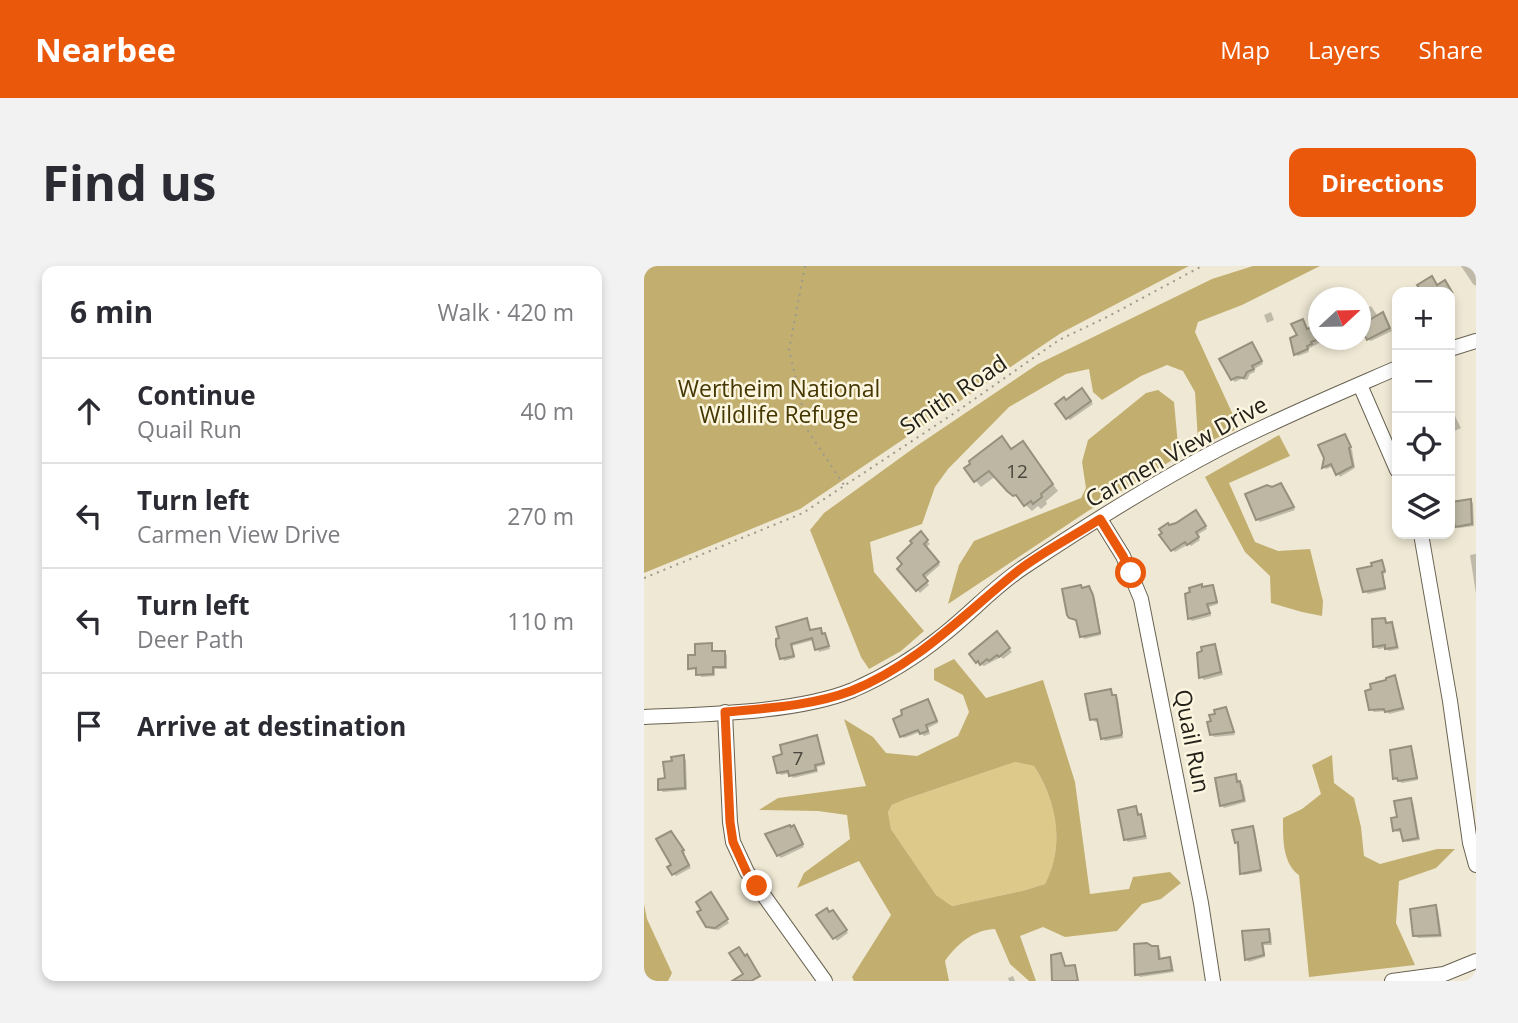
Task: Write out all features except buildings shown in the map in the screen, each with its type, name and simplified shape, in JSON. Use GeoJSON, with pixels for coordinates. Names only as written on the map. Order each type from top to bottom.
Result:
{"type":"FeatureCollection","features":[{"type":"Feature","properties":{"kind":"street"},"geometry":{"type":"LineString","coordinates":[[1455,347],[1476,341]]}},
{"type":"Feature","properties":{"kind":"street","name":"Carmen View Drive"},"geometry":{"type":"LineString","coordinates":[[644,717],[725,712],[822,700],[851,691],[880,677],[943,635],[1022,568],[1100,519],[1219,449],[1284,417],[1392,371]]}},
{"type":"Feature","properties":{"kind":"street"},"geometry":{"type":"LineString","coordinates":[[1360,384],[1392,458]]}},
{"type":"Feature","properties":{"kind":"street","name":"Quail Run"},"geometry":{"type":"LineString","coordinates":[[1100,519],[1123,556],[1141,599],[1201,903],[1213,981]]}},
{"type":"Feature","properties":{"kind":"street"},"geometry":{"type":"LineString","coordinates":[[1422,539],[1450,701],[1470,843],[1476,865]]}},
{"type":"Feature","properties":{"kind":"street"},"geometry":{"type":"LineString","coordinates":[[725,712],[733,842],[747,873],[825,981]]}},
{"type":"Feature","properties":{"kind":"street"},"geometry":{"type":"LineString","coordinates":[[1392,981],[1444,974],[1476,961]]}},
{"type":"Feature","properties":{"kind":"path"},"geometry":{"type":"LineString","coordinates":[[805,266],[789,350],[808,431],[845,487]]}},
{"type":"Feature","properties":{"kind":"path","name":"Smith Road"},"geometry":{"type":"LineString","coordinates":[[644,578],[803,513],[1059,340],[1202,266]]}},
{"type":"Feature","properties":{"kind":"shaded area"},"geometry":{"type":"Polygon","coordinates":[[[1015,762],[1034,766],[1053,809],[1056,824],[1055,854],[1045,884],[952,906],[936,895],[891,829],[888,812],[892,805],[906,799],[1015,762]]]}},
{"type":"Feature","properties":{"kind":"green space","name":"Wertheim National Wildlife Refuge"},"geometry":{"type":"Polygon","coordinates":[[[644,266],[1189,266],[1061,333],[800,509],[644,573],[644,266]]]}},
{"type":"Feature","properties":{"kind":"green space"},"geometry":{"type":"Polygon","coordinates":[[[1253,266],[1320,266],[1242,305],[1198,322],[1195,332],[1239,428],[1206,443],[1198,441],[1195,392],[1183,371],[1167,365],[1141,376],[1102,400],[1093,392],[1089,369],[1066,374],[1009,407],[948,469],[935,487],[922,524],[870,542],[874,572],[924,631],[901,651],[869,669],[861,657],[810,530],[824,513],[1038,364],[1212,279],[1253,266]]]}},
{"type":"Feature","properties":{"kind":"green space"},"geometry":{"type":"Polygon","coordinates":[[[1158,390],[1174,402],[1179,456],[1088,511],[948,604],[959,565],[974,541],[1081,498],[1086,488],[1082,462],[1088,440],[1146,393],[1158,390]]]}},
{"type":"Feature","properties":{"kind":"green space"},"geometry":{"type":"Polygon","coordinates":[[[1279,435],[1290,456],[1229,483],[1255,542],[1278,551],[1310,549],[1323,601],[1322,616],[1271,603],[1270,576],[1245,552],[1205,477],[1279,435]]]}},
{"type":"Feature","properties":{"kind":"green space"},"geometry":{"type":"Polygon","coordinates":[[[954,659],[986,698],[1043,680],[1075,782],[1090,894],[1129,889],[1133,877],[1170,872],[1181,883],[1161,899],[1142,904],[1117,931],[1065,937],[1043,927],[1020,936],[1036,981],[1029,981],[1010,964],[995,929],[973,935],[955,949],[945,961],[949,981],[854,981],[852,977],[891,915],[859,861],[797,888],[804,873],[850,839],[847,815],[818,811],[759,810],[778,798],[866,786],[844,719],[873,737],[886,753],[917,756],[958,736],[969,712],[963,695],[934,680],[934,669],[954,659]],[[1015,762],[892,805],[888,812],[891,829],[936,895],[952,906],[1045,884],[1055,854],[1056,824],[1048,794],[1034,766],[1015,762]]]}},
{"type":"Feature","properties":{"kind":"green space"},"geometry":{"type":"Polygon","coordinates":[[[1332,755],[1334,783],[1354,798],[1364,856],[1380,864],[1437,849],[1455,849],[1436,868],[1399,881],[1396,923],[1415,965],[1309,977],[1299,875],[1286,857],[1283,818],[1302,809],[1321,794],[1312,765],[1332,755]]]}},
{"type":"Feature","properties":{"kind":"green space"},"geometry":{"type":"Polygon","coordinates":[[[644,904],[647,919],[672,973],[668,981],[644,981],[644,904]]]}},
{"type":"Feature","properties":{"kind":"route"},"geometry":{"type":"LineString","coordinates":[[757,886],[747,873],[733,842],[725,712],[822,700],[851,691],[880,677],[943,635],[1022,568],[1100,519],[1131,573]]}}]}
